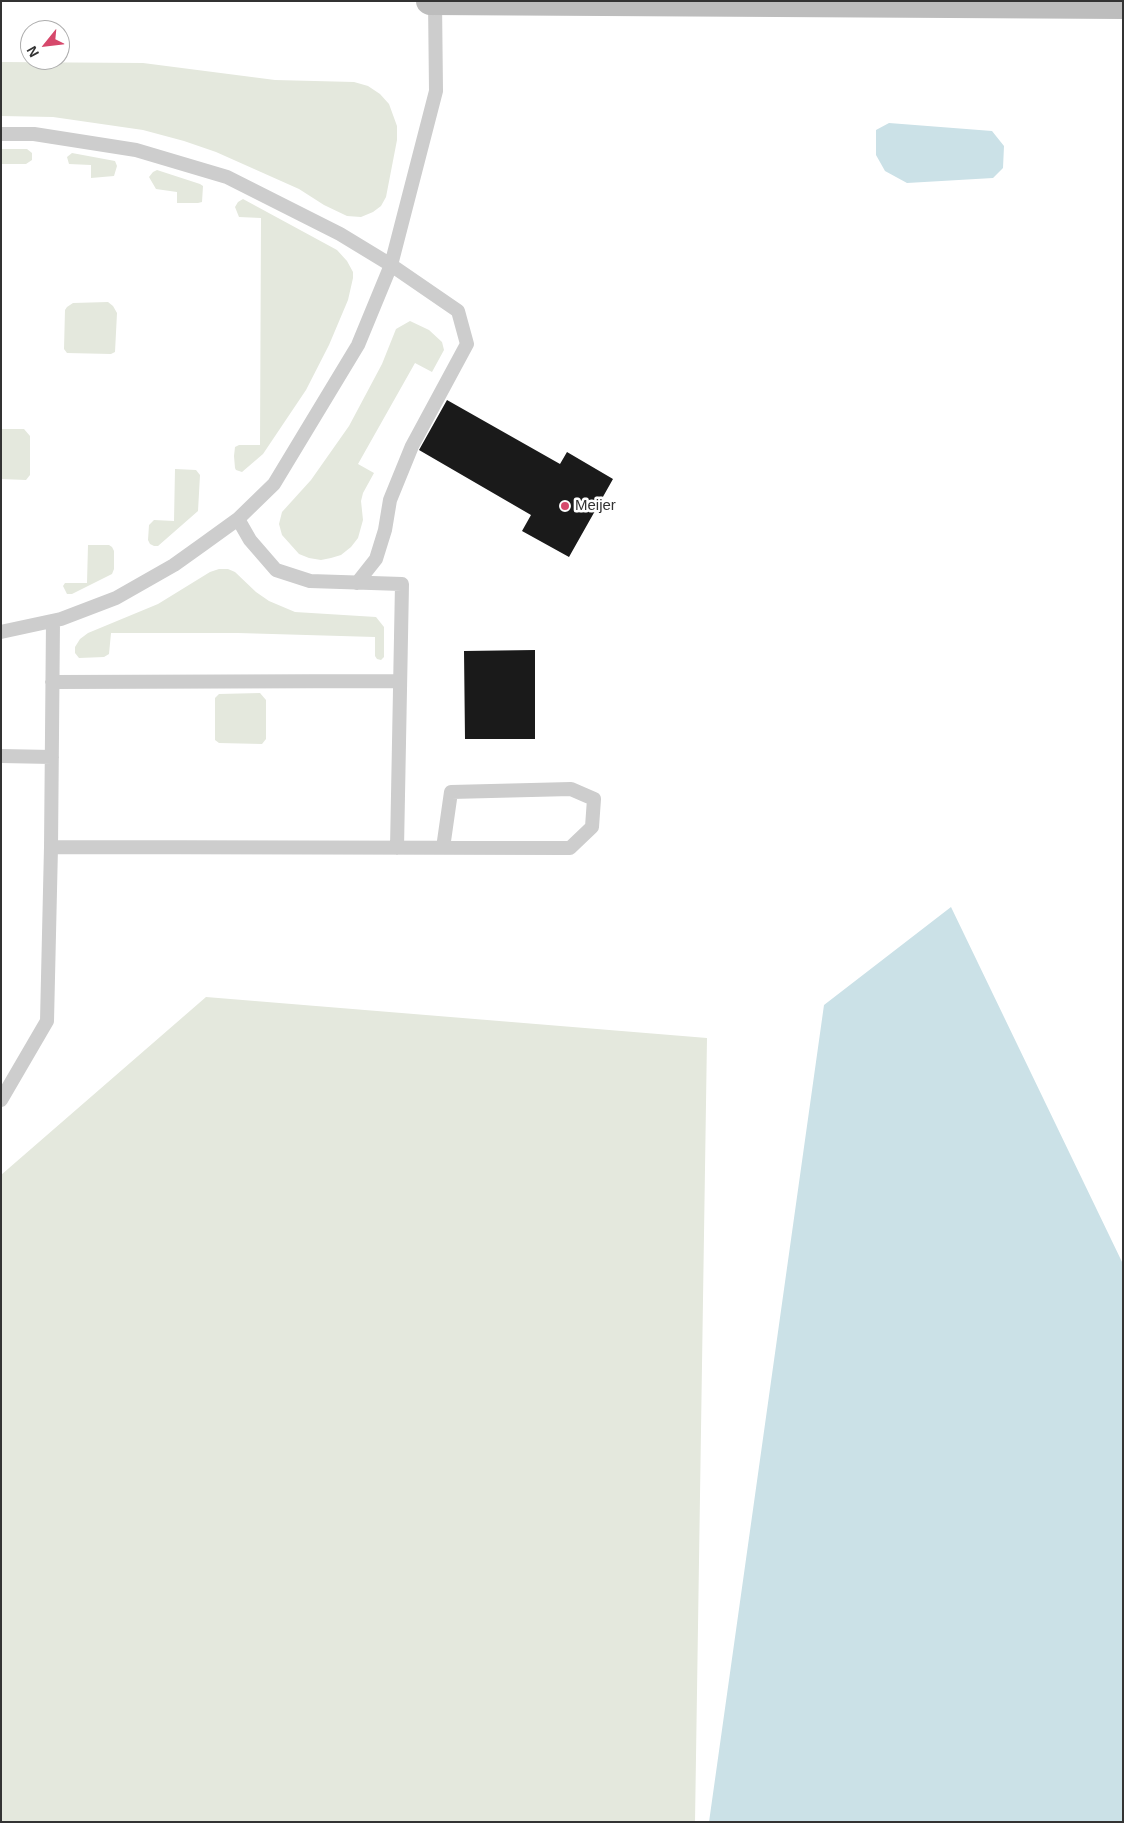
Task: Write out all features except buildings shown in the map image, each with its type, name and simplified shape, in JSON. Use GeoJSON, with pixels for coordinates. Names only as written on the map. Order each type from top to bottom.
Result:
{"type":"FeatureCollection","features":[{"type":"Feature","properties":{"kind":"main road"},"geometry":{"type":"LineString","coordinates":[[430,1],[1123,5]]}},
{"type":"Feature","properties":{"kind":"lane"},"geometry":{"type":"LineString","coordinates":[[1,632],[61,619],[116,598],[174,565],[238,519],[274,484],[358,345],[391,265],[436,91],[435,1]]}},
{"type":"Feature","properties":{"kind":"lane"},"geometry":{"type":"LineString","coordinates":[[1,134],[34,134],[136,150],[227,177],[340,234],[391,265],[458,311],[468,344],[412,446],[390,500],[385,530],[376,559],[357,583]]}},
{"type":"Feature","properties":{"kind":"lane"},"geometry":{"type":"LineString","coordinates":[[238,519],[250,540],[276,570],[310,582],[402,584],[397,848]]}},
{"type":"Feature","properties":{"kind":"lane"},"geometry":{"type":"LineString","coordinates":[[1,1100],[47,1021],[53,621]]}},
{"type":"Feature","properties":{"kind":"lane"},"geometry":{"type":"LineString","coordinates":[[52,682],[400,681]]}},
{"type":"Feature","properties":{"kind":"lane"},"geometry":{"type":"LineString","coordinates":[[1,756],[52,757]]}},
{"type":"Feature","properties":{"kind":"lane"},"geometry":{"type":"LineString","coordinates":[[50,848],[397,848],[443,848],[570,848],[592,828],[594,799],[571,789],[451,792],[443,848]]}},
{"type":"Feature","properties":{"kind":"shaded area"},"geometry":{"type":"Polygon","coordinates":[[[1,62],[20,62],[20,70],[70,70],[70,62],[143,63],[275,80],[354,82],[368,86],[380,94],[389,104],[397,126],[397,140],[386,197],[381,206],[361,217],[347,216],[324,205],[299,189],[216,152],[184,141],[143,130],[53,117],[1,116],[1,62]]]}},
{"type":"Feature","properties":{"kind":"shaded area"},"geometry":{"type":"Polygon","coordinates":[[[1,149],[27,149],[32,153],[32,160],[26,164],[1,164],[1,149]]]}},
{"type":"Feature","properties":{"kind":"shaded area"},"geometry":{"type":"Polygon","coordinates":[[[72,153],[115,161],[117,166],[114,176],[91,178],[91,165],[69,164],[67,157],[72,153]]]}},
{"type":"Feature","properties":{"kind":"shaded area"},"geometry":{"type":"Polygon","coordinates":[[[157,170],[203,186],[202,202],[177,203],[177,192],[156,189],[149,177],[157,170]]]}},
{"type":"Feature","properties":{"kind":"shaded area"},"geometry":{"type":"Polygon","coordinates":[[[243,199],[337,250],[347,261],[353,272],[353,278],[348,300],[329,345],[306,390],[263,454],[242,472],[235,468],[235,447],[239,445],[260,445],[261,218],[239,217],[235,207],[243,199]]]}},
{"type":"Feature","properties":{"kind":"shaded area"},"geometry":{"type":"Polygon","coordinates":[[[108,302],[117,313],[115,352],[111,354],[67,353],[64,349],[65,310],[67,307],[73,303],[108,302]]]}},
{"type":"Feature","properties":{"kind":"shaded area"},"geometry":{"type":"Polygon","coordinates":[[[410,321],[429,330],[442,342],[444,350],[432,372],[415,363],[358,464],[374,473],[363,493],[361,501],[363,520],[358,538],[341,555],[331,558],[321,560],[299,554],[282,535],[279,524],[282,512],[311,480],[349,426],[382,364],[396,329],[410,321]]]}},
{"type":"Feature","properties":{"kind":"shaded area"},"geometry":{"type":"Polygon","coordinates":[[[1,429],[24,429],[30,436],[30,475],[26,480],[1,479],[1,429]]]}},
{"type":"Feature","properties":{"kind":"shaded area"},"geometry":{"type":"Polygon","coordinates":[[[175,469],[196,470],[200,475],[198,511],[158,546],[154,546],[148,540],[149,525],[154,520],[174,521],[175,469]]]}},
{"type":"Feature","properties":{"kind":"shaded area"},"geometry":{"type":"Polygon","coordinates":[[[88,545],[109,545],[112,547],[114,551],[114,569],[112,574],[72,594],[67,594],[63,586],[65,583],[87,583],[88,545]]]}},
{"type":"Feature","properties":{"kind":"shaded area"},"geometry":{"type":"Polygon","coordinates":[[[228,569],[235,572],[256,592],[269,601],[295,612],[376,617],[384,627],[384,657],[381,660],[375,656],[375,637],[238,633],[111,633],[109,654],[104,657],[79,658],[75,653],[75,647],[80,639],[88,633],[158,604],[210,572],[228,569]]]}},
{"type":"Feature","properties":{"kind":"shaded area"},"geometry":{"type":"Polygon","coordinates":[[[260,693],[266,700],[266,739],[262,744],[219,743],[215,740],[215,698],[219,694],[260,693]]]}},
{"type":"Feature","properties":{"kind":"shaded area"},"geometry":{"type":"Polygon","coordinates":[[[206,997],[707,1038],[695,1822],[1,1822],[1,1175],[206,997]]]}},
{"type":"Feature","properties":{"kind":"water"},"geometry":{"type":"Polygon","coordinates":[[[889,123],[992,131],[1004,146],[1003,168],[993,178],[907,183],[885,171],[876,155],[876,130],[889,123]]]}},
{"type":"Feature","properties":{"kind":"water"},"geometry":{"type":"Polygon","coordinates":[[[951,907],[1123,1264],[1123,1822],[709,1822],[824,1005],[951,907]]]}},
{"type":"Feature","properties":{"kind":"place","name":"Meijer"},"geometry":{"type":"Point","coordinates":[565,506]}}]}
